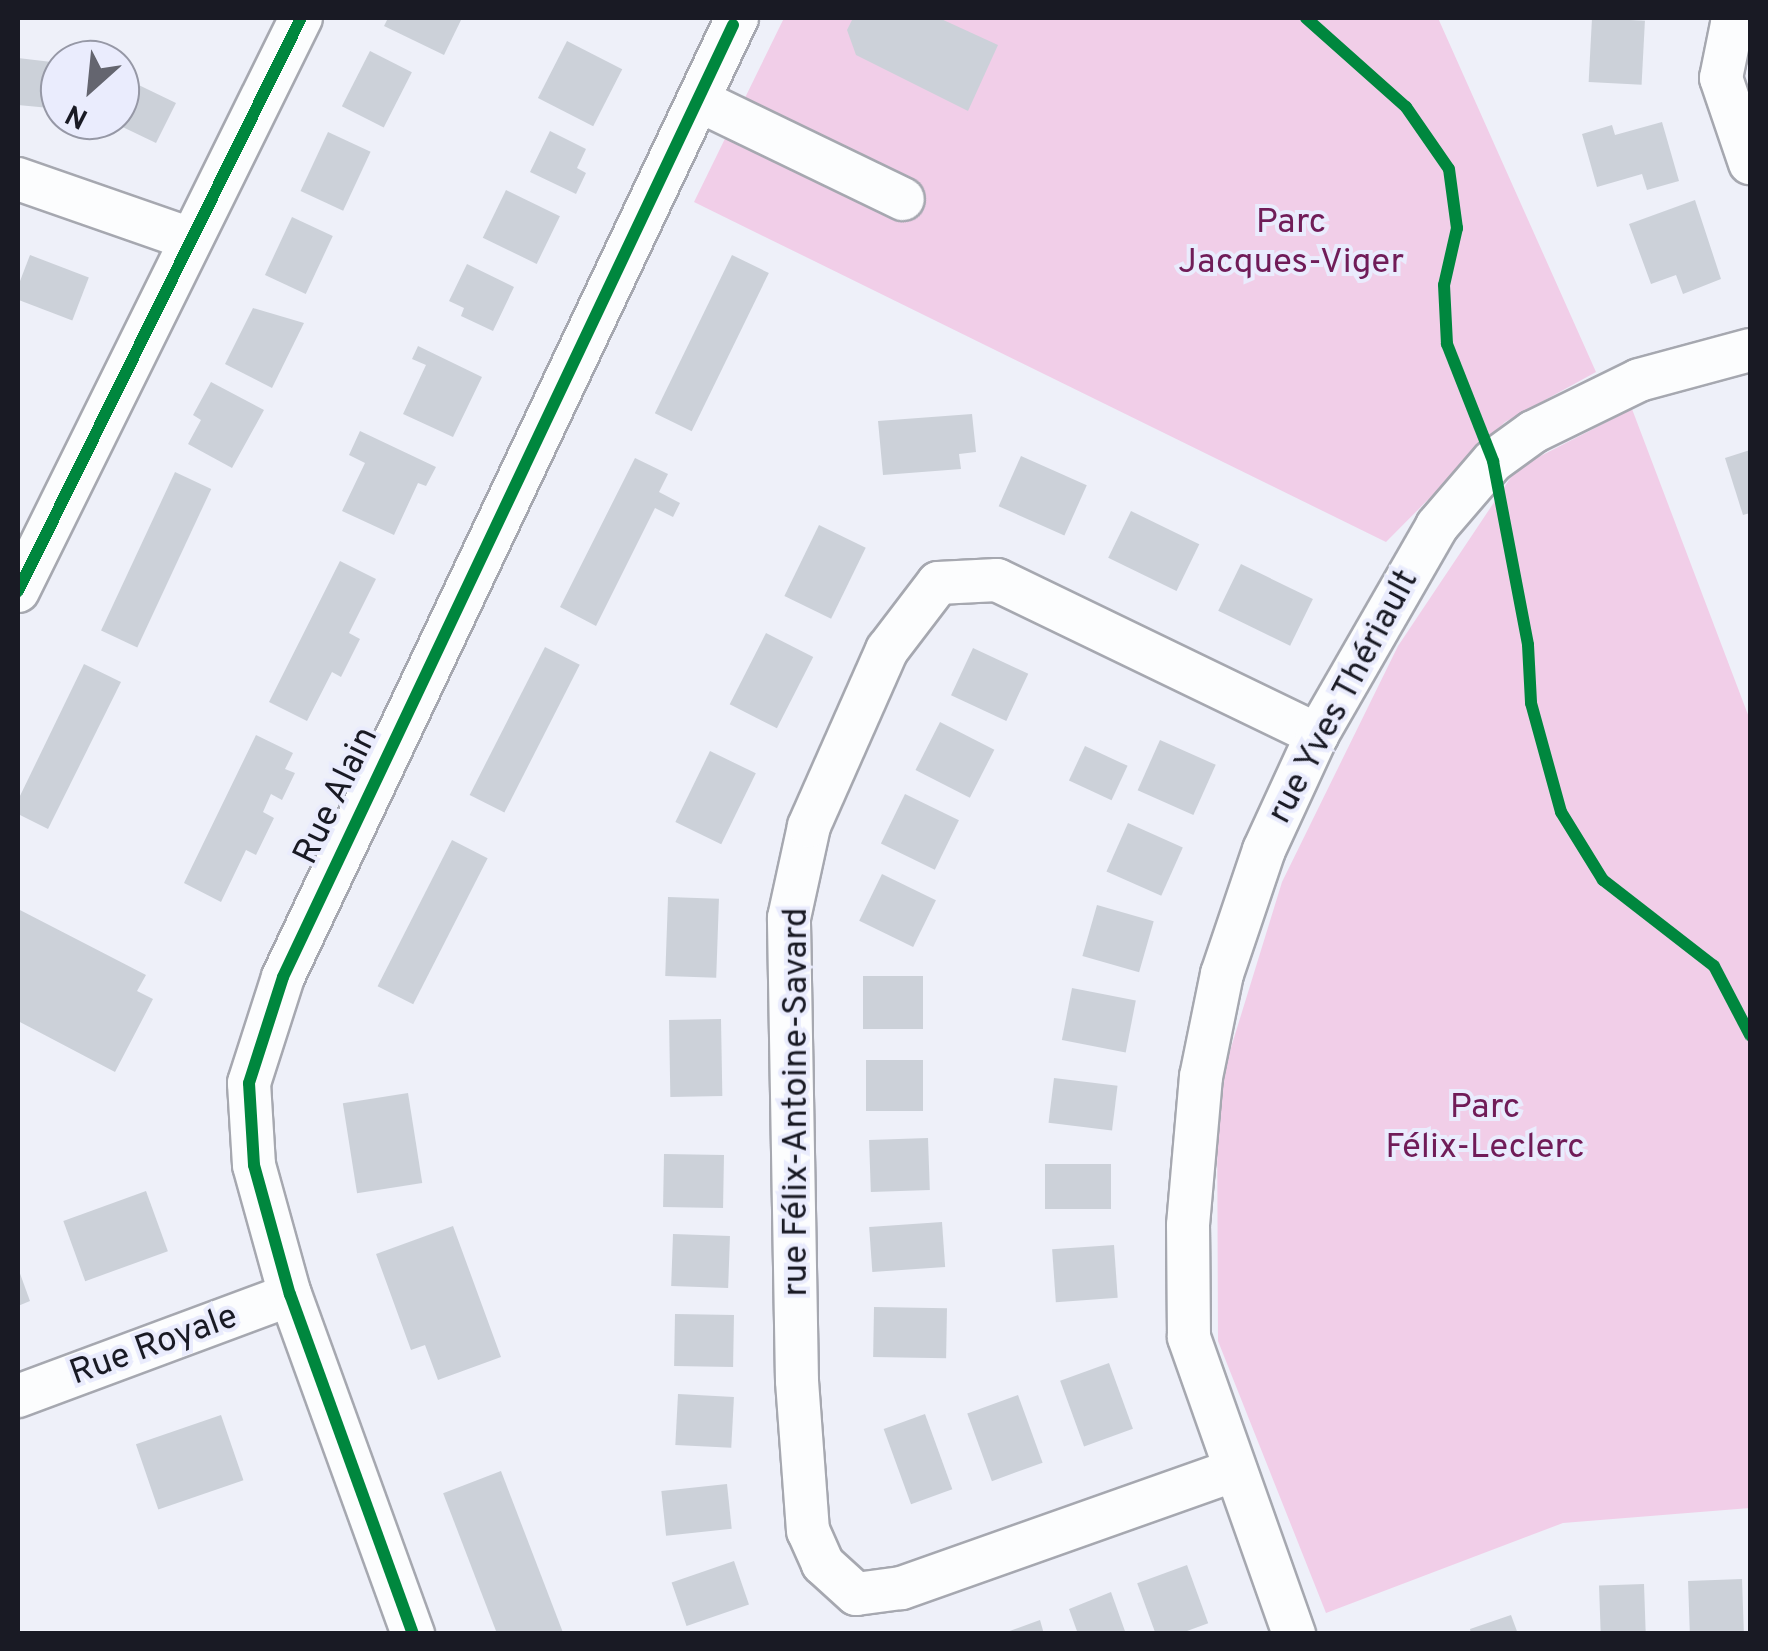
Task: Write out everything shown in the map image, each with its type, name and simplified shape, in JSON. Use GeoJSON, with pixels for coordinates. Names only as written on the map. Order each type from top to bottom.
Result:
{"type":"FeatureCollection","features":[{"type":"Feature","properties":{"kind":"street"},"geometry":{"type":"LineString","coordinates":[[18,591],[302,18]]}},
{"type":"Feature","properties":{"kind":"street"},"geometry":{"type":"LineString","coordinates":[[1740,18],[1732,24],[1721,78],[1750,163]]}},
{"type":"Feature","properties":{"kind":"street","name":"Rue Alain"},"geometry":{"type":"LineString","coordinates":[[413,1634],[290,1295],[254,1165],[249,1083],[264,1029],[702,102],[730,20]]}},
{"type":"Feature","properties":{"kind":"street"},"geometry":{"type":"LineString","coordinates":[[702,102],[903,199]]}},
{"type":"Feature","properties":{"kind":"street"},"geometry":{"type":"LineString","coordinates":[[18,179],[190,239]]}},
{"type":"Feature","properties":{"kind":"street","name":"rue Yves Thériault"},"geometry":{"type":"LineString","coordinates":[[1294,1634],[1190,1337],[1188,1225],[1200,1077],[1222,974],[1264,850],[1317,735],[1436,526],[1492,461],[1533,432],[1639,380],[1750,350]]}},
{"type":"Feature","properties":{"kind":"street","name":"rue Félix-Antoine-Savard"},"geometry":{"type":"LineString","coordinates":[[1235,1470],[901,1588],[856,1594],[823,1564],[808,1531],[797,1382],[789,918],[809,826],[871,686],[887,650],[938,582],[997,580],[1317,735]]}},
{"type":"Feature","properties":{"kind":"street","name":"Rue Royale"},"geometry":{"type":"LineString","coordinates":[[18,1396],[290,1295]]}},
{"type":"Feature","properties":{"kind":"green space","name":"Parc Jacques-Viger"},"geometry":{"type":"Polygon","coordinates":[[[784,18],[1438,18],[1596,372],[1505,422],[1386,542],[694,202],[784,18]]]}},
{"type":"Feature","properties":{"kind":"green space","name":"Parc Félix-Leclerc"},"geometry":{"type":"Polygon","coordinates":[[[1632,409],[1750,720],[1750,1508],[1563,1523],[1326,1613],[1218,1341],[1217,1093],[1282,882],[1398,646],[1517,468],[1632,409]]]}},
{"type":"Feature","properties":{"kind":"building"},"geometry":{"type":"Polygon","coordinates":[[[388,18],[462,18],[444,55],[384,26],[388,18]]]}},
{"type":"Feature","properties":{"kind":"building"},"geometry":{"type":"Polygon","coordinates":[[[853,18],[939,18],[998,45],[968,111],[856,55],[847,30],[853,18]]]}},
{"type":"Feature","properties":{"kind":"building"},"geometry":{"type":"Polygon","coordinates":[[[1592,18],[1645,21],[1642,85],[1589,82],[1592,18]]]}},
{"type":"Feature","properties":{"kind":"building"},"geometry":{"type":"Polygon","coordinates":[[[567,41],[622,69],[593,126],[538,98],[567,41]]]}},
{"type":"Feature","properties":{"kind":"building"},"geometry":{"type":"Polygon","coordinates":[[[370,51],[412,72],[384,128],[342,106],[370,51]]]}},
{"type":"Feature","properties":{"kind":"building"},"geometry":{"type":"Polygon","coordinates":[[[18,58],[40,61],[40,107],[18,105],[18,58]]]}},
{"type":"Feature","properties":{"kind":"building"},"geometry":{"type":"Polygon","coordinates":[[[140,86],[176,103],[156,143],[140,135],[140,86]]]}},
{"type":"Feature","properties":{"kind":"building"},"geometry":{"type":"Polygon","coordinates":[[[1662,122],[1679,181],[1647,190],[1642,174],[1597,187],[1582,134],[1612,125],[1615,135],[1662,122]]]}},
{"type":"Feature","properties":{"kind":"building"},"geometry":{"type":"Polygon","coordinates":[[[550,131],[586,149],[577,168],[586,173],[576,194],[530,172],[550,131]]]}},
{"type":"Feature","properties":{"kind":"building"},"geometry":{"type":"Polygon","coordinates":[[[328,132],[371,152],[343,211],[301,191],[328,132]]]}},
{"type":"Feature","properties":{"kind":"building"},"geometry":{"type":"Polygon","coordinates":[[[506,190],[560,216],[537,264],[483,238],[506,190]]]}},
{"type":"Feature","properties":{"kind":"building"},"geometry":{"type":"Polygon","coordinates":[[[1695,200],[1721,279],[1683,294],[1676,275],[1651,284],[1629,224],[1695,200]]]}},
{"type":"Feature","properties":{"kind":"building"},"geometry":{"type":"Polygon","coordinates":[[[292,217],[333,236],[306,294],[265,275],[292,217]]]}},
{"type":"Feature","properties":{"kind":"building"},"geometry":{"type":"Polygon","coordinates":[[[30,255],[89,278],[72,321],[18,300],[18,286],[30,255]]]}},
{"type":"Feature","properties":{"kind":"building"},"geometry":{"type":"Polygon","coordinates":[[[732,255],[769,273],[692,431],[655,413],[732,255]]]}},
{"type":"Feature","properties":{"kind":"building"},"geometry":{"type":"Polygon","coordinates":[[[467,264],[514,287],[493,331],[461,316],[464,308],[449,301],[467,264]]]}},
{"type":"Feature","properties":{"kind":"building"},"geometry":{"type":"Polygon","coordinates":[[[253,308],[304,323],[272,388],[225,364],[253,308]]]}},
{"type":"Feature","properties":{"kind":"building"},"geometry":{"type":"Polygon","coordinates":[[[418,346],[482,377],[453,437],[403,414],[426,365],[412,359],[418,346]]]}},
{"type":"Feature","properties":{"kind":"building"},"geometry":{"type":"Polygon","coordinates":[[[211,382],[264,410],[232,468],[188,444],[201,420],[193,415],[211,382]]]}},
{"type":"Feature","properties":{"kind":"building"},"geometry":{"type":"Polygon","coordinates":[[[972,414],[976,452],[959,454],[961,469],[883,475],[878,421],[972,414]]]}},
{"type":"Feature","properties":{"kind":"building"},"geometry":{"type":"Polygon","coordinates":[[[360,431],[436,467],[426,486],[418,483],[394,535],[342,511],[365,463],[349,455],[360,431]]]}},
{"type":"Feature","properties":{"kind":"building"},"geometry":{"type":"Polygon","coordinates":[[[1750,450],[1750,513],[1743,515],[1725,458],[1750,450]]]}},
{"type":"Feature","properties":{"kind":"building"},"geometry":{"type":"Polygon","coordinates":[[[1021,456],[1087,485],[1064,536],[999,506],[1021,456]]]}},
{"type":"Feature","properties":{"kind":"building"},"geometry":{"type":"Polygon","coordinates":[[[635,458],[668,474],[659,492],[680,503],[673,517],[655,508],[596,626],[560,607],[635,458]]]}},
{"type":"Feature","properties":{"kind":"building"},"geometry":{"type":"Polygon","coordinates":[[[175,472],[211,489],[137,648],[101,631],[175,472]]]}},
{"type":"Feature","properties":{"kind":"building"},"geometry":{"type":"Polygon","coordinates":[[[1131,511],[1199,544],[1177,591],[1108,558],[1131,511]]]}},
{"type":"Feature","properties":{"kind":"building"},"geometry":{"type":"Polygon","coordinates":[[[819,525],[866,548],[831,619],[784,596],[819,525]]]}},
{"type":"Feature","properties":{"kind":"building"},"geometry":{"type":"Polygon","coordinates":[[[340,561],[376,579],[349,633],[360,639],[341,677],[332,672],[307,721],[269,702],[340,561]]]}},
{"type":"Feature","properties":{"kind":"building"},"geometry":{"type":"Polygon","coordinates":[[[1241,564],[1313,599],[1290,646],[1218,611],[1241,564]]]}},
{"type":"Feature","properties":{"kind":"building"},"geometry":{"type":"Polygon","coordinates":[[[766,633],[813,657],[777,728],[730,704],[766,633]]]}},
{"type":"Feature","properties":{"kind":"building"},"geometry":{"type":"Polygon","coordinates":[[[545,647],[580,665],[504,813],[470,795],[545,647]]]}},
{"type":"Feature","properties":{"kind":"building"},"geometry":{"type":"Polygon","coordinates":[[[973,648],[1028,674],[1006,721],[951,695],[973,648]]]}},
{"type":"Feature","properties":{"kind":"building"},"geometry":{"type":"Polygon","coordinates":[[[84,664],[121,682],[48,829],[18,814],[18,800],[84,664]]]}},
{"type":"Feature","properties":{"kind":"building"},"geometry":{"type":"Polygon","coordinates":[[[940,722],[994,750],[970,798],[915,770],[940,722]]]}},
{"type":"Feature","properties":{"kind":"building"},"geometry":{"type":"Polygon","coordinates":[[[256,735],[293,753],[285,769],[295,773],[282,800],[271,794],[263,812],[274,818],[256,855],[246,850],[221,902],[184,883],[256,735]]]}},
{"type":"Feature","properties":{"kind":"building"},"geometry":{"type":"Polygon","coordinates":[[[1160,740],[1216,765],[1193,815],[1138,790],[1160,740]]]}},
{"type":"Feature","properties":{"kind":"building"},"geometry":{"type":"Polygon","coordinates":[[[1085,746],[1128,766],[1112,800],[1069,780],[1085,746]]]}},
{"type":"Feature","properties":{"kind":"building"},"geometry":{"type":"Polygon","coordinates":[[[710,751],[756,773],[721,844],[675,822],[710,751]]]}},
{"type":"Feature","properties":{"kind":"building"},"geometry":{"type":"Polygon","coordinates":[[[905,794],[959,820],[935,870],[881,843],[905,794]]]}},
{"type":"Feature","properties":{"kind":"building"},"geometry":{"type":"Polygon","coordinates":[[[1128,823],[1183,847],[1161,896],[1106,871],[1128,823]]]}},
{"type":"Feature","properties":{"kind":"building"},"geometry":{"type":"Polygon","coordinates":[[[452,840],[488,858],[413,1004],[378,986],[452,840]]]}},
{"type":"Feature","properties":{"kind":"building"},"geometry":{"type":"Polygon","coordinates":[[[882,874],[936,900],[913,947],[859,921],[882,874]]]}},
{"type":"Feature","properties":{"kind":"building"},"geometry":{"type":"Polygon","coordinates":[[[668,897],[719,899],[716,978],[665,976],[668,897]]]}},
{"type":"Feature","properties":{"kind":"building"},"geometry":{"type":"Polygon","coordinates":[[[1097,905],[1154,921],[1139,972],[1082,956],[1097,905]]]}},
{"type":"Feature","properties":{"kind":"building"},"geometry":{"type":"Polygon","coordinates":[[[18,909],[146,975],[137,991],[153,999],[115,1072],[18,1021],[18,909]]]}},
{"type":"Feature","properties":{"kind":"building"},"geometry":{"type":"Polygon","coordinates":[[[863,976],[923,976],[923,1029],[863,1029],[863,976]]]}},
{"type":"Feature","properties":{"kind":"building"},"geometry":{"type":"Polygon","coordinates":[[[1072,988],[1136,1000],[1126,1052],[1062,1040],[1072,988]]]}},
{"type":"Feature","properties":{"kind":"building"},"geometry":{"type":"Polygon","coordinates":[[[721,1019],[722,1096],[670,1097],[669,1020],[721,1019]]]}},
{"type":"Feature","properties":{"kind":"building"},"geometry":{"type":"Polygon","coordinates":[[[866,1060],[923,1060],[923,1111],[866,1111],[866,1060]]]}},
{"type":"Feature","properties":{"kind":"building"},"geometry":{"type":"Polygon","coordinates":[[[1054,1078],[1118,1086],[1112,1130],[1049,1123],[1054,1078]]]}},
{"type":"Feature","properties":{"kind":"building"},"geometry":{"type":"Polygon","coordinates":[[[408,1093],[422,1183],[357,1193],[343,1103],[408,1093]]]}},
{"type":"Feature","properties":{"kind":"building"},"geometry":{"type":"Polygon","coordinates":[[[928,1138],[930,1190],[871,1192],[869,1140],[928,1138]]]}},
{"type":"Feature","properties":{"kind":"building"},"geometry":{"type":"Polygon","coordinates":[[[664,1154],[724,1155],[723,1208],[663,1207],[664,1154]]]}},
{"type":"Feature","properties":{"kind":"building"},"geometry":{"type":"Polygon","coordinates":[[[1045,1164],[1111,1164],[1111,1209],[1045,1209],[1045,1164]]]}},
{"type":"Feature","properties":{"kind":"building"},"geometry":{"type":"Polygon","coordinates":[[[146,1191],[168,1251],[85,1281],[63,1221],[146,1191]]]}},
{"type":"Feature","properties":{"kind":"building"},"geometry":{"type":"Polygon","coordinates":[[[942,1222],[945,1267],[872,1272],[869,1227],[942,1222]]]}},
{"type":"Feature","properties":{"kind":"building"},"geometry":{"type":"Polygon","coordinates":[[[453,1226],[501,1357],[438,1380],[425,1345],[411,1350],[376,1254],[453,1226]]]}},
{"type":"Feature","properties":{"kind":"building"},"geometry":{"type":"Polygon","coordinates":[[[673,1234],[730,1236],[728,1288],[671,1286],[673,1234]]]}},
{"type":"Feature","properties":{"kind":"building"},"geometry":{"type":"Polygon","coordinates":[[[1114,1245],[1118,1298],[1056,1302],[1052,1249],[1114,1245]]]}},
{"type":"Feature","properties":{"kind":"building"},"geometry":{"type":"Polygon","coordinates":[[[18,1268],[30,1301],[18,1306],[18,1268]]]}},
{"type":"Feature","properties":{"kind":"building"},"geometry":{"type":"Polygon","coordinates":[[[874,1307],[947,1308],[946,1358],[873,1357],[874,1307]]]}},
{"type":"Feature","properties":{"kind":"building"},"geometry":{"type":"Polygon","coordinates":[[[675,1314],[734,1315],[733,1367],[674,1366],[675,1314]]]}},
{"type":"Feature","properties":{"kind":"building"},"geometry":{"type":"Polygon","coordinates":[[[1109,1363],[1133,1429],[1084,1447],[1060,1381],[1109,1363]]]}},
{"type":"Feature","properties":{"kind":"building"},"geometry":{"type":"Polygon","coordinates":[[[678,1394],[734,1397],[731,1448],[675,1445],[678,1394]]]}},
{"type":"Feature","properties":{"kind":"building"},"geometry":{"type":"Polygon","coordinates":[[[1018,1395],[1043,1463],[992,1481],[967,1413],[1018,1395]]]}},
{"type":"Feature","properties":{"kind":"building"},"geometry":{"type":"Polygon","coordinates":[[[925,1414],[952,1489],[911,1504],[884,1429],[925,1414]]]}},
{"type":"Feature","properties":{"kind":"building"},"geometry":{"type":"Polygon","coordinates":[[[221,1415],[243,1480],[158,1510],[136,1444],[221,1415]]]}},
{"type":"Feature","properties":{"kind":"building"},"geometry":{"type":"Polygon","coordinates":[[[501,1471],[563,1633],[497,1634],[443,1493],[501,1471]]]}},
{"type":"Feature","properties":{"kind":"building"},"geometry":{"type":"Polygon","coordinates":[[[727,1484],[732,1529],[666,1536],[661,1491],[727,1484]]]}},
{"type":"Feature","properties":{"kind":"building"},"geometry":{"type":"Polygon","coordinates":[[[734,1561],[749,1604],[687,1626],[672,1582],[734,1561]]]}},
{"type":"Feature","properties":{"kind":"building"},"geometry":{"type":"Polygon","coordinates":[[[1187,1565],[1208,1623],[1179,1634],[1156,1634],[1137,1583],[1187,1565]]]}},
{"type":"Feature","properties":{"kind":"building"},"geometry":{"type":"Polygon","coordinates":[[[1742,1579],[1744,1634],[1690,1634],[1688,1581],[1742,1579]]]}},
{"type":"Feature","properties":{"kind":"building"},"geometry":{"type":"Polygon","coordinates":[[[1644,1584],[1646,1634],[1601,1634],[1599,1586],[1644,1584]]]}},
{"type":"Feature","properties":{"kind":"building"},"geometry":{"type":"Polygon","coordinates":[[[1111,1592],[1126,1634],[1078,1634],[1069,1609],[1111,1592]]]}},
{"type":"Feature","properties":{"kind":"building"},"geometry":{"type":"Polygon","coordinates":[[[1511,1615],[1518,1634],[1471,1634],[1470,1629],[1511,1615]]]}},
{"type":"Feature","properties":{"kind":"building"},"geometry":{"type":"Polygon","coordinates":[[[1040,1620],[1044,1634],[1004,1634],[1004,1633],[1040,1620]]]}},
{"type":"Feature","properties":{"kind":"cycle path"},"geometry":{"type":"LineString","coordinates":[[18,591],[301,18]]}},
{"type":"Feature","properties":{"kind":"cycle path"},"geometry":{"type":"LineString","coordinates":[[1306,18],[1406,107],[1449,169],[1457,228],[1444,285],[1447,344],[1493,461],[1528,645],[1531,703],[1561,812],[1603,880],[1714,966],[1750,1035]]}},
{"type":"Feature","properties":{"kind":"cycle path"},"geometry":{"type":"LineString","coordinates":[[413,1634],[290,1295],[254,1165],[249,1083],[283,977],[733,25]]}}]}
